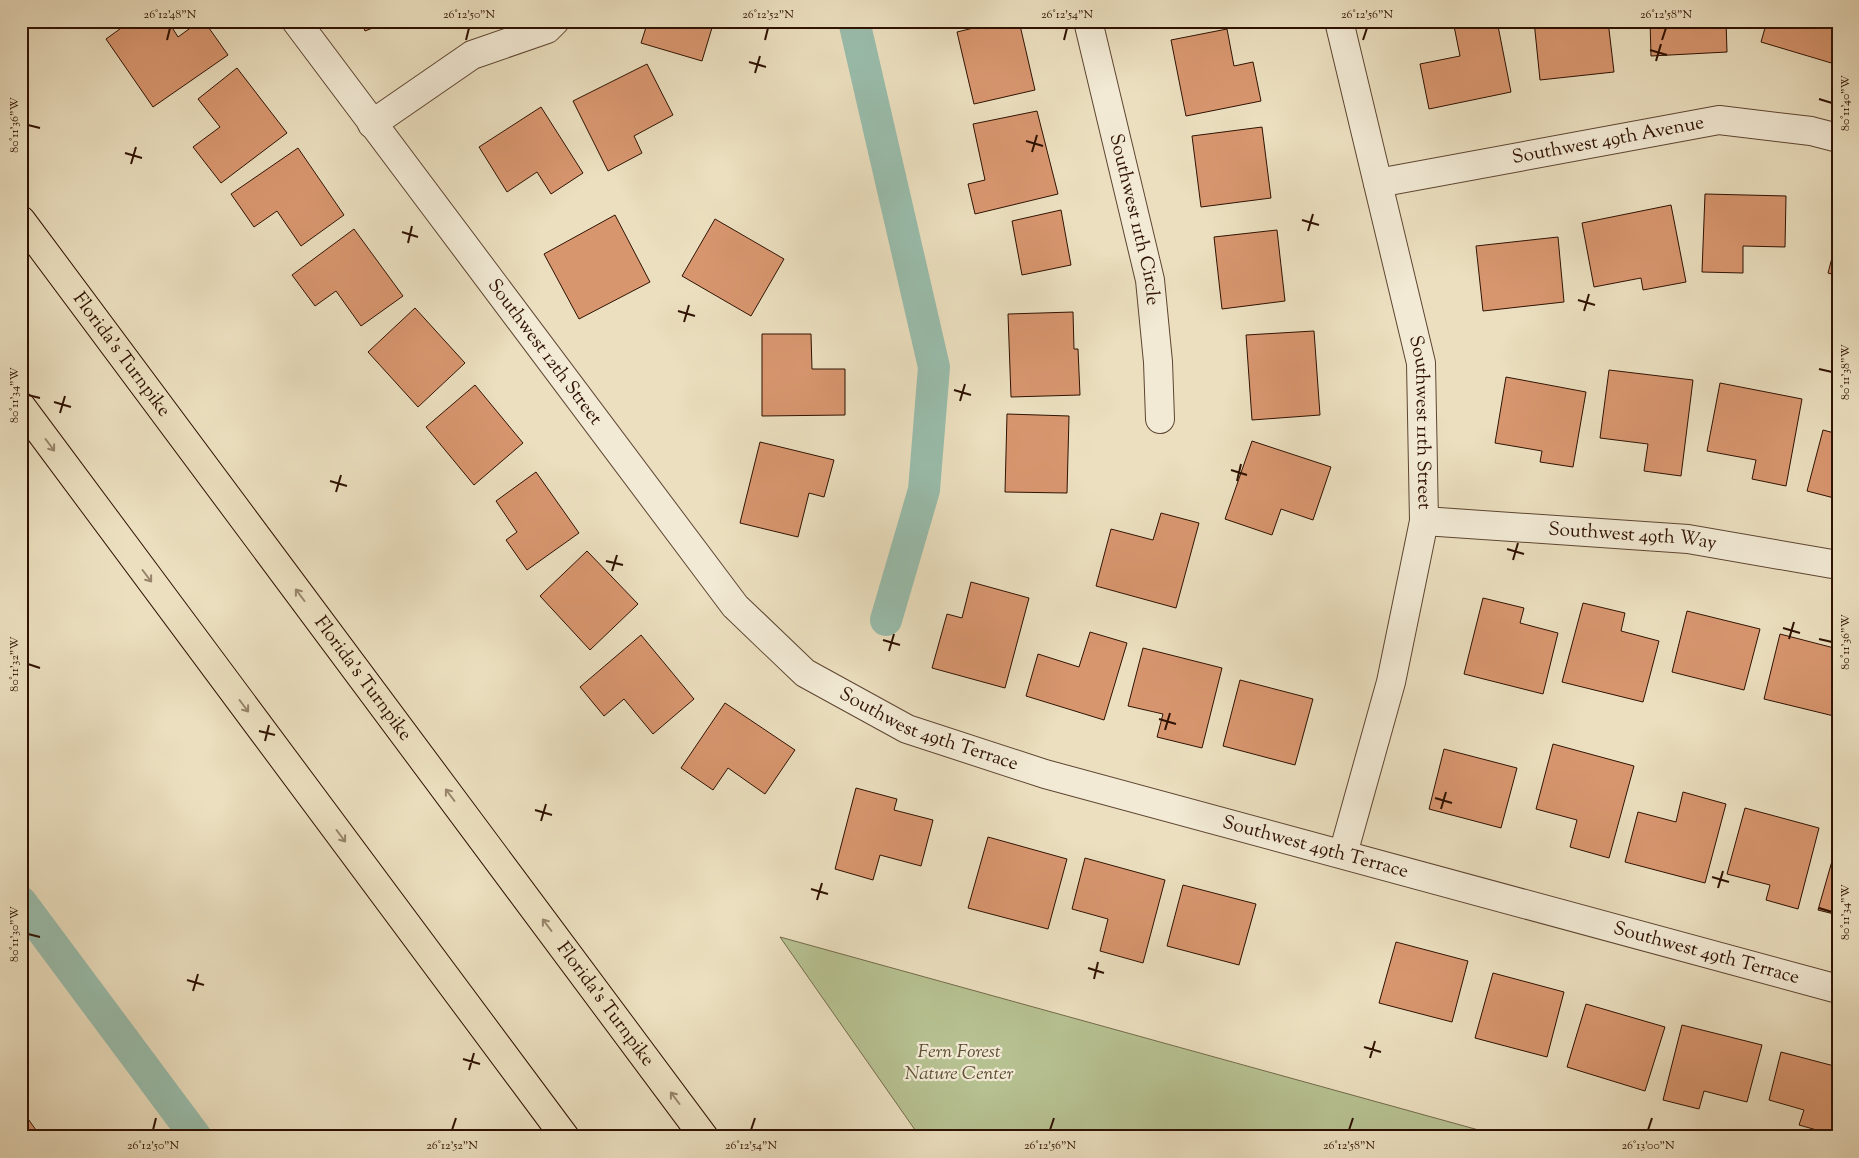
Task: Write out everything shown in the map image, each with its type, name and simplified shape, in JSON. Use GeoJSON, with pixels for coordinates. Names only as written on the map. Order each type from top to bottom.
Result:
{"type":"FeatureCollection","features":[{"type":"Feature","properties":{"kind":"highway","name":"Florida's Turnpike"},"geometry":{"type":"LineString","coordinates":[[21,220],[704,1137]]}},
{"type":"Feature","properties":{"kind":"highway"},"geometry":{"type":"LineString","coordinates":[[21,406],[565,1137]]}},
{"type":"Feature","properties":{"kind":"street","name":"Southwest 12th Street"},"geometry":{"type":"LineString","coordinates":[[296,21],[735,606],[805,673]]}},
{"type":"Feature","properties":{"kind":"street"},"geometry":{"type":"LineString","coordinates":[[372,124],[472,55],[548,29],[555,21]]}},
{"type":"Feature","properties":{"kind":"street","name":"Southwest 11th Circle"},"geometry":{"type":"LineString","coordinates":[[1088,21],[1150,280],[1158,362],[1160,419]]}},
{"type":"Feature","properties":{"kind":"street","name":"Southwest 11th Street"},"geometry":{"type":"LineString","coordinates":[[1339,21],[1421,363],[1424,521],[1391,682],[1343,854]]}},
{"type":"Feature","properties":{"kind":"street","name":"Southwest 49th Avenue"},"geometry":{"type":"LineString","coordinates":[[1378,184],[1718,120],[1811,131],[1838,138]]}},
{"type":"Feature","properties":{"kind":"street","name":"Southwest 49th Way"},"geometry":{"type":"LineString","coordinates":[[1424,521],[1688,539],[1838,565]]}},
{"type":"Feature","properties":{"kind":"street","name":"Southwest 49th Terrace"},"geometry":{"type":"LineString","coordinates":[[805,673],[907,729],[1045,774],[1838,989]]}},
{"type":"Feature","properties":{"kind":"green space","name":"Fern Forest Nature Center"},"geometry":{"type":"Polygon","coordinates":[[[780,937],[1504,1137],[920,1137],[780,937]]]}},
{"type":"Feature","properties":{"kind":"building"},"geometry":{"type":"Polygon","coordinates":[[[131,21],[168,21],[178,37],[200,21],[204,21],[228,55],[153,107],[106,39],[131,21]]]}},
{"type":"Feature","properties":{"kind":"building"},"geometry":{"type":"Polygon","coordinates":[[[361,21],[390,21],[365,31],[361,21]]]}},
{"type":"Feature","properties":{"kind":"building"},"geometry":{"type":"Polygon","coordinates":[[[648,21],[714,21],[702,61],[641,43],[648,21]]]}},
{"type":"Feature","properties":{"kind":"building"},"geometry":{"type":"Polygon","coordinates":[[[1002,21],[1019,21],[1035,90],[974,104],[957,32],[1002,21]]]}},
{"type":"Feature","properties":{"kind":"building"},"geometry":{"type":"Polygon","coordinates":[[[1453,21],[1497,21],[1511,92],[1429,109],[1420,64],[1460,56],[1453,21]]]}},
{"type":"Feature","properties":{"kind":"building"},"geometry":{"type":"Polygon","coordinates":[[[1534,21],[1608,21],[1614,72],[1540,80],[1534,21]]]}},
{"type":"Feature","properties":{"kind":"building"},"geometry":{"type":"Polygon","coordinates":[[[1650,21],[1726,21],[1727,52],[1651,56],[1650,21]]]}},
{"type":"Feature","properties":{"kind":"building"},"geometry":{"type":"Polygon","coordinates":[[[1767,21],[1838,21],[1838,65],[1761,42],[1767,21]]]}},
{"type":"Feature","properties":{"kind":"building"},"geometry":{"type":"Polygon","coordinates":[[[1227,29],[1234,66],[1253,62],[1261,101],[1186,116],[1171,40],[1227,29]]]}},
{"type":"Feature","properties":{"kind":"building"},"geometry":{"type":"Polygon","coordinates":[[[647,64],[673,115],[634,136],[642,153],[608,171],[573,101],[647,64]]]}},
{"type":"Feature","properties":{"kind":"building"},"geometry":{"type":"Polygon","coordinates":[[[237,68],[287,133],[221,183],[193,147],[220,127],[198,99],[237,68]]]}},
{"type":"Feature","properties":{"kind":"building"},"geometry":{"type":"Polygon","coordinates":[[[541,107],[583,173],[551,194],[537,172],[507,192],[479,147],[541,107]]]}},
{"type":"Feature","properties":{"kind":"building"},"geometry":{"type":"Polygon","coordinates":[[[1037,111],[1058,194],[975,214],[968,184],[985,180],[973,124],[1037,111]]]}},
{"type":"Feature","properties":{"kind":"building"},"geometry":{"type":"Polygon","coordinates":[[[1262,127],[1271,198],[1201,207],[1192,136],[1262,127]]]}},
{"type":"Feature","properties":{"kind":"building"},"geometry":{"type":"Polygon","coordinates":[[[298,148],[344,215],[301,246],[277,211],[254,227],[231,194],[298,148]]]}},
{"type":"Feature","properties":{"kind":"building"},"geometry":{"type":"Polygon","coordinates":[[[1705,194],[1786,196],[1785,247],[1743,246],[1743,273],[1702,272],[1705,194]]]}},
{"type":"Feature","properties":{"kind":"building"},"geometry":{"type":"Polygon","coordinates":[[[1671,205],[1686,282],[1643,290],[1641,278],[1594,287],[1582,223],[1671,205]]]}},
{"type":"Feature","properties":{"kind":"building"},"geometry":{"type":"Polygon","coordinates":[[[1061,210],[1071,265],[1022,275],[1012,221],[1061,210]]]}},
{"type":"Feature","properties":{"kind":"building"},"geometry":{"type":"Polygon","coordinates":[[[615,215],[650,282],[579,319],[544,254],[615,215]]]}},
{"type":"Feature","properties":{"kind":"building"},"geometry":{"type":"Polygon","coordinates":[[[715,219],[784,259],[751,316],[682,276],[715,219]]]}},
{"type":"Feature","properties":{"kind":"building"},"geometry":{"type":"Polygon","coordinates":[[[354,229],[403,296],[361,326],[336,291],[315,306],[292,275],[354,229]]]}},
{"type":"Feature","properties":{"kind":"building"},"geometry":{"type":"Polygon","coordinates":[[[1277,230],[1285,301],[1222,309],[1214,237],[1277,230]]]}},
{"type":"Feature","properties":{"kind":"building"},"geometry":{"type":"Polygon","coordinates":[[[1838,235],[1838,276],[1828,273],[1838,235]]]}},
{"type":"Feature","properties":{"kind":"building"},"geometry":{"type":"Polygon","coordinates":[[[1558,237],[1564,302],[1483,311],[1476,246],[1558,237]]]}},
{"type":"Feature","properties":{"kind":"building"},"geometry":{"type":"Polygon","coordinates":[[[415,308],[465,363],[418,407],[368,352],[415,308]]]}},
{"type":"Feature","properties":{"kind":"building"},"geometry":{"type":"Polygon","coordinates":[[[1073,312],[1074,349],[1078,349],[1080,395],[1011,397],[1008,314],[1073,312]]]}},
{"type":"Feature","properties":{"kind":"building"},"geometry":{"type":"Polygon","coordinates":[[[1314,331],[1320,415],[1252,420],[1246,335],[1314,331]]]}},
{"type":"Feature","properties":{"kind":"building"},"geometry":{"type":"Polygon","coordinates":[[[762,334],[811,334],[812,369],[845,369],[845,415],[762,416],[762,334]]]}},
{"type":"Feature","properties":{"kind":"building"},"geometry":{"type":"Polygon","coordinates":[[[1609,370],[1693,380],[1681,476],[1644,471],[1648,444],[1600,438],[1609,370]]]}},
{"type":"Feature","properties":{"kind":"building"},"geometry":{"type":"Polygon","coordinates":[[[1506,377],[1586,392],[1573,467],[1540,462],[1542,451],[1495,443],[1506,377]]]}},
{"type":"Feature","properties":{"kind":"building"},"geometry":{"type":"Polygon","coordinates":[[[1720,383],[1802,399],[1786,486],[1752,479],[1756,460],[1707,451],[1720,383]]]}},
{"type":"Feature","properties":{"kind":"building"},"geometry":{"type":"Polygon","coordinates":[[[475,385],[523,443],[474,485],[426,427],[475,385]]]}},
{"type":"Feature","properties":{"kind":"building"},"geometry":{"type":"Polygon","coordinates":[[[1007,414],[1069,416],[1067,493],[1005,492],[1007,414]]]}},
{"type":"Feature","properties":{"kind":"building"},"geometry":{"type":"Polygon","coordinates":[[[1823,430],[1838,434],[1838,499],[1807,491],[1823,430]]]}},
{"type":"Feature","properties":{"kind":"building"},"geometry":{"type":"Polygon","coordinates":[[[1252,441],[1331,467],[1313,520],[1281,509],[1272,535],[1225,519],[1252,441]]]}},
{"type":"Feature","properties":{"kind":"building"},"geometry":{"type":"Polygon","coordinates":[[[760,442],[834,460],[824,497],[809,493],[798,537],[740,523],[760,442]]]}},
{"type":"Feature","properties":{"kind":"building"},"geometry":{"type":"Polygon","coordinates":[[[536,472],[579,533],[527,570],[506,540],[517,532],[496,501],[536,472]]]}},
{"type":"Feature","properties":{"kind":"building"},"geometry":{"type":"Polygon","coordinates":[[[1161,513],[1199,523],[1176,608],[1096,586],[1111,529],[1153,540],[1161,513]]]}},
{"type":"Feature","properties":{"kind":"building"},"geometry":{"type":"Polygon","coordinates":[[[587,551],[638,604],[590,650],[540,596],[587,551]]]}},
{"type":"Feature","properties":{"kind":"building"},"geometry":{"type":"Polygon","coordinates":[[[971,582],[1029,598],[1005,688],[932,668],[947,614],[962,618],[971,582]]]}},
{"type":"Feature","properties":{"kind":"building"},"geometry":{"type":"Polygon","coordinates":[[[1483,598],[1524,608],[1520,623],[1558,633],[1543,694],[1464,674],[1483,598]]]}},
{"type":"Feature","properties":{"kind":"building"},"geometry":{"type":"Polygon","coordinates":[[[1583,603],[1625,613],[1621,631],[1659,641],[1643,702],[1562,682],[1583,603]]]}},
{"type":"Feature","properties":{"kind":"building"},"geometry":{"type":"Polygon","coordinates":[[[1687,611],[1760,629],[1744,690],[1672,672],[1687,611]]]}},
{"type":"Feature","properties":{"kind":"building"},"geometry":{"type":"Polygon","coordinates":[[[1090,632],[1127,643],[1104,720],[1026,696],[1038,654],[1079,667],[1090,632]]]}},
{"type":"Feature","properties":{"kind":"building"},"geometry":{"type":"Polygon","coordinates":[[[1780,634],[1838,649],[1838,717],[1764,699],[1780,634]]]}},
{"type":"Feature","properties":{"kind":"building"},"geometry":{"type":"Polygon","coordinates":[[[641,635],[694,699],[653,734],[624,699],[604,716],[580,687],[641,635]]]}},
{"type":"Feature","properties":{"kind":"building"},"geometry":{"type":"Polygon","coordinates":[[[1143,648],[1222,668],[1202,748],[1157,737],[1163,714],[1128,706],[1143,648]]]}},
{"type":"Feature","properties":{"kind":"building"},"geometry":{"type":"Polygon","coordinates":[[[1240,680],[1313,699],[1295,765],[1223,746],[1240,680]]]}},
{"type":"Feature","properties":{"kind":"building"},"geometry":{"type":"Polygon","coordinates":[[[725,703],[795,750],[765,794],[728,768],[713,790],[681,768],[725,703]]]}},
{"type":"Feature","properties":{"kind":"building"},"geometry":{"type":"Polygon","coordinates":[[[1553,744],[1634,766],[1609,858],[1570,847],[1577,820],[1536,809],[1553,744]]]}},
{"type":"Feature","properties":{"kind":"building"},"geometry":{"type":"Polygon","coordinates":[[[1444,749],[1517,768],[1501,828],[1429,809],[1444,749]]]}},
{"type":"Feature","properties":{"kind":"building"},"geometry":{"type":"Polygon","coordinates":[[[856,788],[897,799],[894,810],[933,820],[921,866],[880,855],[873,880],[835,869],[856,788]]]}},
{"type":"Feature","properties":{"kind":"building"},"geometry":{"type":"Polygon","coordinates":[[[1683,792],[1726,804],[1705,883],[1625,862],[1638,812],[1676,822],[1683,792]]]}},
{"type":"Feature","properties":{"kind":"building"},"geometry":{"type":"Polygon","coordinates":[[[1745,808],[1819,828],[1798,909],[1766,900],[1770,885],[1727,874],[1745,808]]]}},
{"type":"Feature","properties":{"kind":"building"},"geometry":{"type":"Polygon","coordinates":[[[988,837],[1067,859],[1048,929],[968,908],[988,837]]]}},
{"type":"Feature","properties":{"kind":"building"},"geometry":{"type":"Polygon","coordinates":[[[1838,840],[1838,915],[1818,910],[1838,840]]]}},
{"type":"Feature","properties":{"kind":"building"},"geometry":{"type":"Polygon","coordinates":[[[1085,858],[1165,880],[1143,963],[1100,951],[1108,919],[1072,909],[1085,858]]]}},
{"type":"Feature","properties":{"kind":"building"},"geometry":{"type":"Polygon","coordinates":[[[1183,885],[1256,904],[1239,965],[1167,946],[1183,885]]]}},
{"type":"Feature","properties":{"kind":"building"},"geometry":{"type":"Polygon","coordinates":[[[1396,942],[1468,961],[1452,1022],[1379,1003],[1396,942]]]}},
{"type":"Feature","properties":{"kind":"building"},"geometry":{"type":"Polygon","coordinates":[[[1493,973],[1564,992],[1547,1057],[1475,1038],[1493,973]]]}},
{"type":"Feature","properties":{"kind":"building"},"geometry":{"type":"Polygon","coordinates":[[[1586,1004],[1665,1027],[1645,1091],[1567,1067],[1586,1004]]]}},
{"type":"Feature","properties":{"kind":"building"},"geometry":{"type":"Polygon","coordinates":[[[1682,1025],[1762,1045],[1747,1102],[1704,1091],[1699,1109],[1663,1100],[1682,1025]]]}},
{"type":"Feature","properties":{"kind":"building"},"geometry":{"type":"Polygon","coordinates":[[[1781,1052],[1838,1067],[1838,1136],[1799,1125],[1804,1110],[1769,1100],[1781,1052]]]}},
{"type":"Feature","properties":{"kind":"building"},"geometry":{"type":"Polygon","coordinates":[[[21,1109],[41,1137],[21,1137],[21,1109]]]}},
{"type":"Feature","properties":{"kind":"waterway"},"geometry":{"type":"LineString","coordinates":[[854,21],[934,367],[924,490],[886,620]]}},
{"type":"Feature","properties":{"kind":"waterway"},"geometry":{"type":"LineString","coordinates":[[21,902],[196,1137]]}}]}
